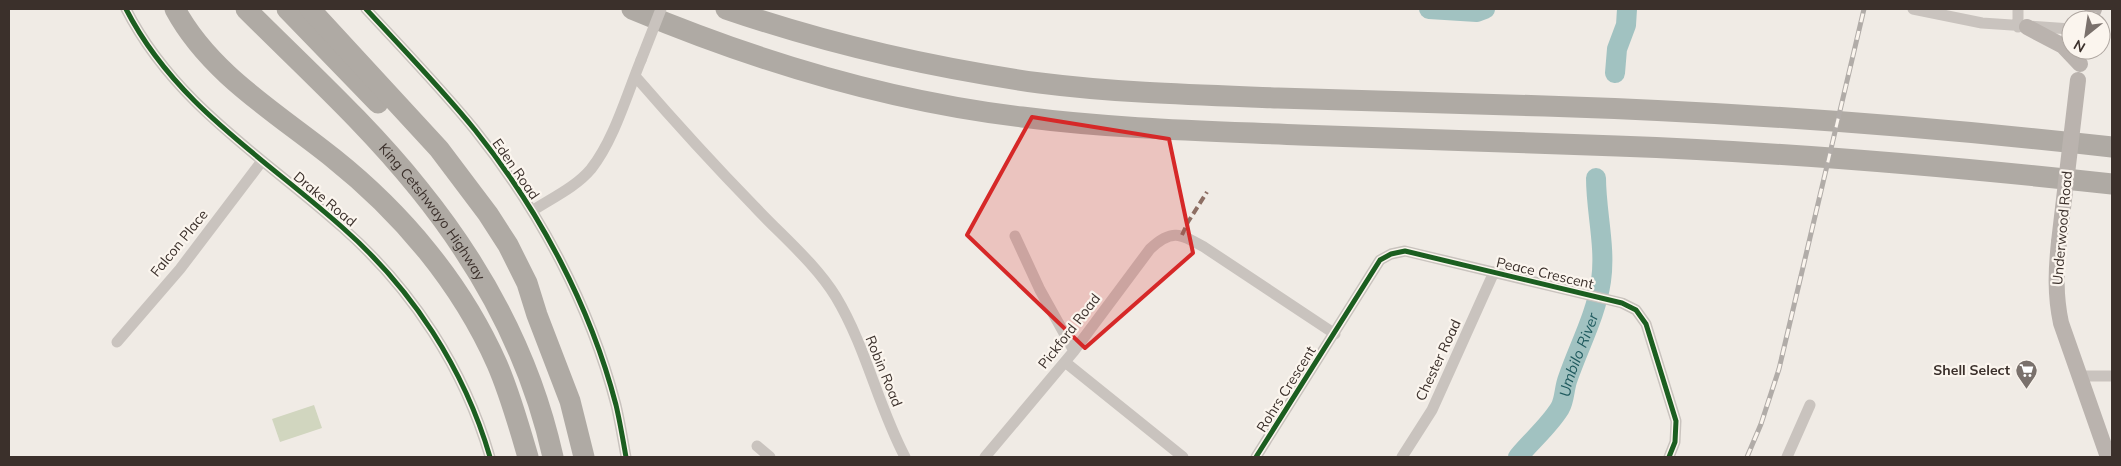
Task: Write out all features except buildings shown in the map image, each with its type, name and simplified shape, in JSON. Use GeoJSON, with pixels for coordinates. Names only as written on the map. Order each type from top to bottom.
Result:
{"type":"FeatureCollection","features":[{"type":"Feature","properties":{"kind":"highway"},"geometry":{"type":"LineString","coordinates":[[175,9],[192,36],[228,74],[251,95],[365,185],[421,242],[480,329],[513,405],[528,457]]}},
{"type":"Feature","properties":{"kind":"highway","name":"King Cetshwayo Highway"},"geometry":{"type":"LineString","coordinates":[[246,9],[373,136],[419,189],[467,254],[510,330],[526,366],[541,407],[553,457]]}},
{"type":"Feature","properties":{"kind":"highway","name":"King Cetshwayo Highway"},"geometry":{"type":"LineString","coordinates":[[286,9],[439,169],[491,242],[537,315]]}},
{"type":"Feature","properties":{"kind":"highway"},"geometry":{"type":"LineString","coordinates":[[310,9],[440,149],[508,245],[527,283],[537,315],[570,401],[584,457]]}},
{"type":"Feature","properties":{"kind":"highway"},"geometry":{"type":"LineString","coordinates":[[632,9],[686,32],[761,58],[856,86],[935,103],[1020,117],[1108,126],[1182,130],[1783,153],[1948,166],[2112,184]]}},
{"type":"Feature","properties":{"kind":"highway"},"geometry":{"type":"LineString","coordinates":[[726,9],[770,24],[864,51],[949,69],[1043,83],[1208,96],[1548,106],[1795,118],[1974,132],[2112,147]]}},
{"type":"Feature","properties":{"kind":"main road"},"geometry":{"type":"LineString","coordinates":[[2023,27],[2063,46],[2080,65]]}},
{"type":"Feature","properties":{"kind":"main road","name":"Underwood Road"},"geometry":{"type":"LineString","coordinates":[[2080,65],[2059,242],[2056,303],[2063,330],[2108,457]]}},
{"type":"Feature","properties":{"kind":"street","name":"Drake Road"},"geometry":{"type":"LineString","coordinates":[[126,9],[141,37],[182,90],[262,161],[343,228],[383,266],[439,340],[480,422],[490,457]]}},
{"type":"Feature","properties":{"kind":"street","name":"Eden Road"},"geometry":{"type":"LineString","coordinates":[[366,9],[434,82],[475,130],[532,211],[552,246],[583,310],[609,380],[626,457]]}},
{"type":"Feature","properties":{"kind":"street","name":"Eden Road"},"geometry":{"type":"LineString","coordinates":[[532,211],[579,181],[591,169],[610,136],[661,9]]}},
{"type":"Feature","properties":{"kind":"street"},"geometry":{"type":"LineString","coordinates":[[1913,9],[1982,23],[2061,29]]}},
{"type":"Feature","properties":{"kind":"street"},"geometry":{"type":"LineString","coordinates":[[2018,9],[2023,27]]}},
{"type":"Feature","properties":{"kind":"street","name":"Robin Road"},"geometry":{"type":"LineString","coordinates":[[634,76],[707,158],[807,261],[836,297],[846,316],[892,432],[905,457]]}},
{"type":"Feature","properties":{"kind":"street","name":"Falcon Place"},"geometry":{"type":"LineString","coordinates":[[117,342],[180,269],[262,161]]}},
{"type":"Feature","properties":{"kind":"street","name":"Pickford Road"},"geometry":{"type":"LineString","coordinates":[[985,457],[1074,351],[1150,249],[1160,240],[1171,235],[1182,235],[1204,247],[1335,334]]}},
{"type":"Feature","properties":{"kind":"street"},"geometry":{"type":"LineString","coordinates":[[1015,236],[1040,290],[1074,351]]}},
{"type":"Feature","properties":{"kind":"street","name":"Peace Crescent"},"geometry":{"type":"LineString","coordinates":[[1335,334],[1380,260],[1391,254],[1405,251],[1622,303],[1636,310],[1643,317],[1676,420],[1675,442],[1668,457]]}},
{"type":"Feature","properties":{"kind":"street","name":"Chester Road"},"geometry":{"type":"LineString","coordinates":[[1402,457],[1432,410],[1494,272]]}},
{"type":"Feature","properties":{"kind":"street","name":"Rohrs Crescent"},"geometry":{"type":"LineString","coordinates":[[1256,457],[1335,334]]}},
{"type":"Feature","properties":{"kind":"street"},"geometry":{"type":"LineString","coordinates":[[1065,362],[1183,457]]}},
{"type":"Feature","properties":{"kind":"street"},"geometry":{"type":"LineString","coordinates":[[2080,376],[2112,376]]}},
{"type":"Feature","properties":{"kind":"street"},"geometry":{"type":"LineString","coordinates":[[1787,457],[1810,406]]}},
{"type":"Feature","properties":{"kind":"street"},"geometry":{"type":"LineString","coordinates":[[757,446],[770,457]]}},
{"type":"Feature","properties":{"kind":"highlighted area"},"geometry":{"type":"Polygon","coordinates":[[[1032,117],[1169,139],[1193,253],[1085,348],[967,235],[1032,117]]]}},
{"type":"Feature","properties":{"kind":"green space"},"geometry":{"type":"Polygon","coordinates":[[[314,405],[322,428],[280,442],[272,419],[314,405]]]}},
{"type":"Feature","properties":{"kind":"waterway","name":"Umbilo River"},"geometry":{"type":"LineString","coordinates":[[1429,9],[1477,12],[1485,9]]}},
{"type":"Feature","properties":{"kind":"waterway","name":"Umbilo River"},"geometry":{"type":"LineString","coordinates":[[1615,73],[1617,49],[1626,25],[1627,9]]}},
{"type":"Feature","properties":{"kind":"waterway","name":"Umbilo River"},"geometry":{"type":"LineString","coordinates":[[1518,457],[1546,427],[1560,408],[1568,378],[1599,294],[1602,242],[1596,178]]}},
{"type":"Feature","properties":{"kind":"railway"},"geometry":{"type":"LineString","coordinates":[[1747,457],[1761,424],[1779,369],[1864,9]]}},
{"type":"Feature","properties":{"kind":"marked path"},"geometry":{"type":"LineString","coordinates":[[1182,235],[1207,192]]}},
{"type":"Feature","properties":{"kind":"cycle path"},"geometry":{"type":"LineString","coordinates":[[126,9],[146,43],[170,74],[196,102],[253,153],[343,228],[368,252],[413,304],[433,332],[466,392],[490,457]]}},
{"type":"Feature","properties":{"kind":"cycle path"},"geometry":{"type":"LineString","coordinates":[[366,9],[475,130],[541,226],[560,260],[592,331],[616,405],[626,457]]}},
{"type":"Feature","properties":{"kind":"cycle path"},"geometry":{"type":"LineString","coordinates":[[1256,457],[1380,260],[1391,254],[1405,251],[1622,303],[1636,310],[1646,324],[1676,421],[1675,442],[1669,457]]}},
{"type":"Feature","properties":{"kind":"place","name":"Shell Select"},"geometry":{"type":"Point","coordinates":[2026,389]}}]}
